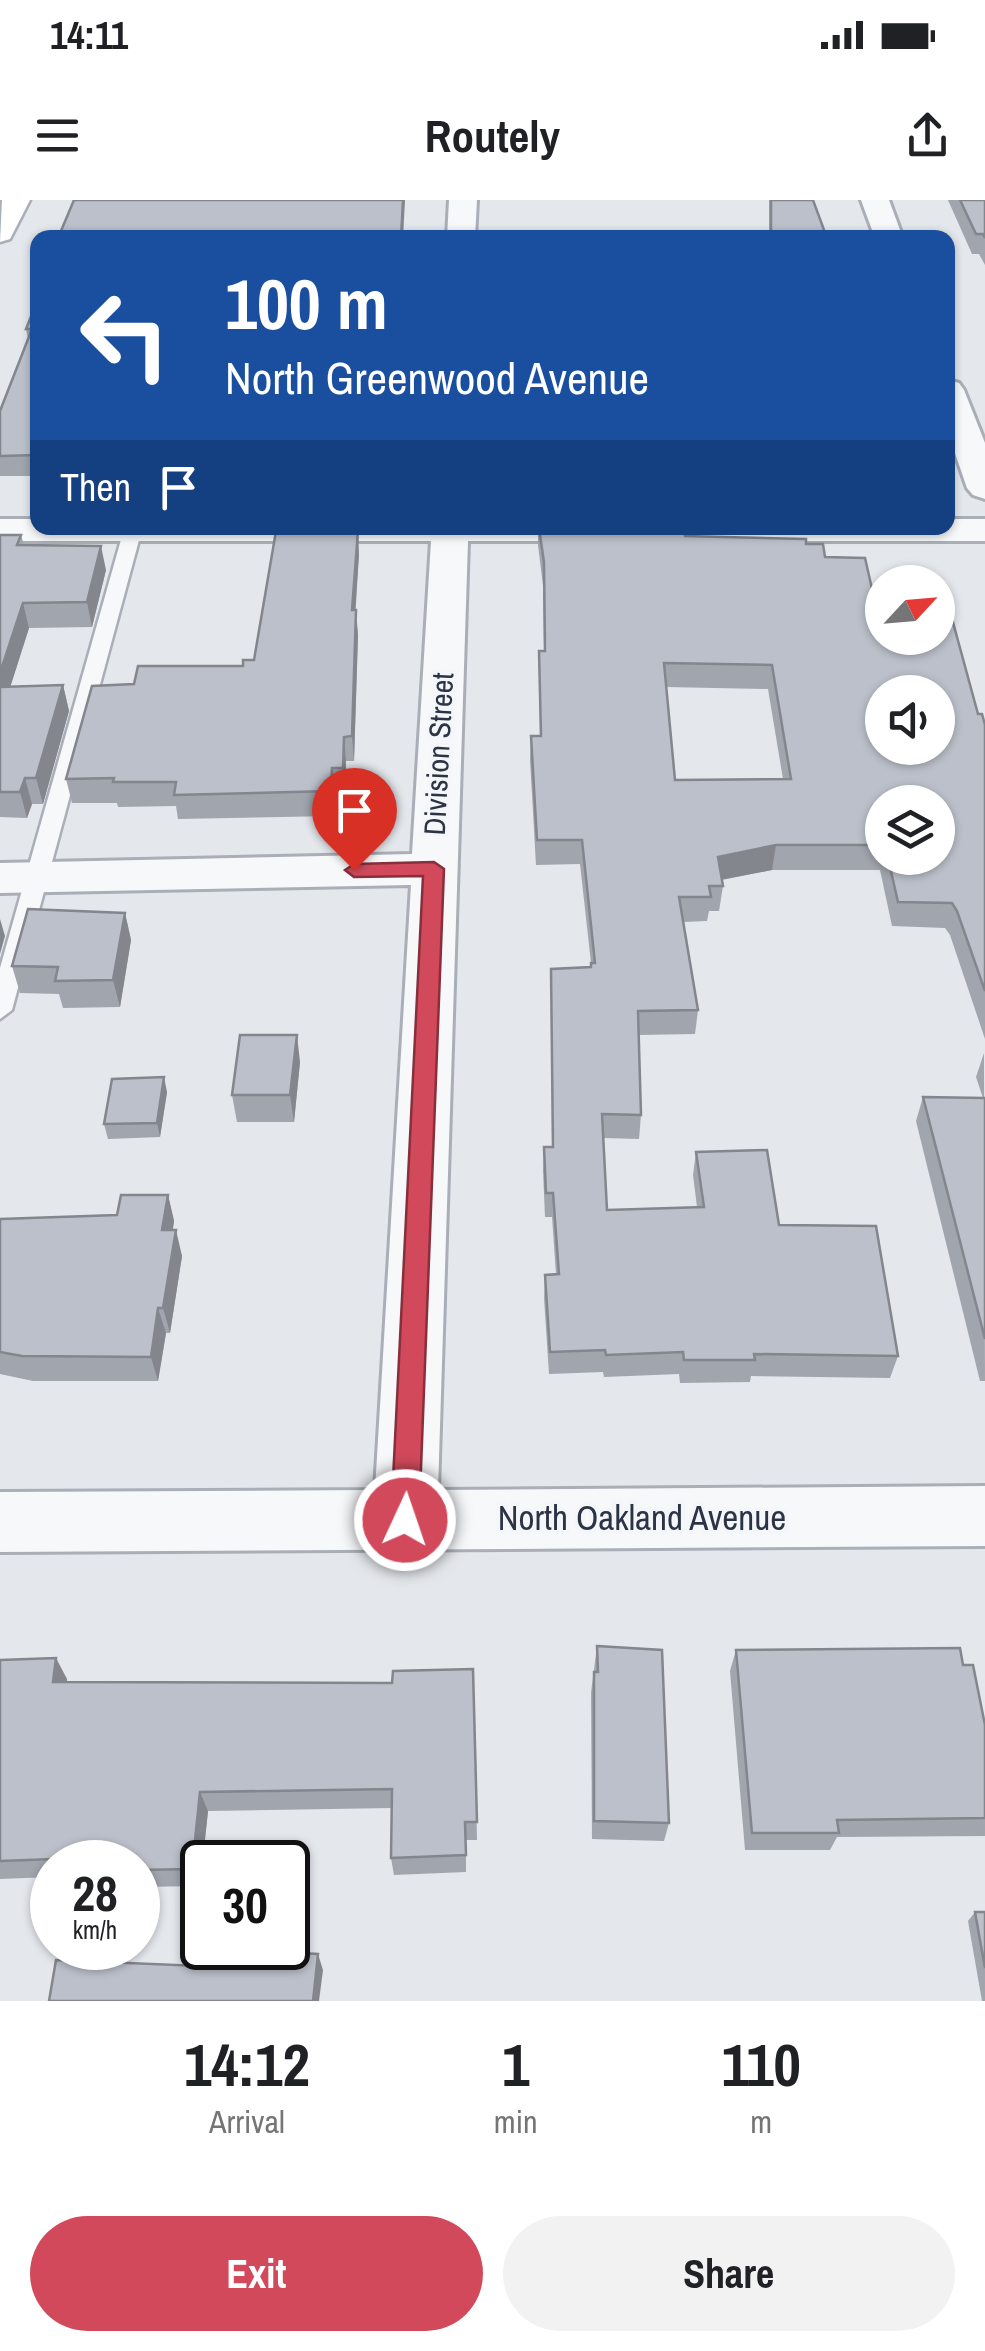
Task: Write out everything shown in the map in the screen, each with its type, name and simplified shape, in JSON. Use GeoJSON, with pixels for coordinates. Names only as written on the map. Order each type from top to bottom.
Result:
{"type":"FeatureCollection","features":[{"type":"Feature","properties":{"kind":"street"},"geometry":{"type":"LineString","coordinates":[[0,233],[16,200]]}},
{"type":"Feature","properties":{"kind":"street"},"geometry":{"type":"LineString","coordinates":[[462,230],[463,200]]}},
{"type":"Feature","properties":{"kind":"street"},"geometry":{"type":"LineString","coordinates":[[874,200],[886,230]]}},
{"type":"Feature","properties":{"kind":"street"},"geometry":{"type":"LineString","coordinates":[[955,409],[985,488]]}},
{"type":"Feature","properties":{"kind":"street"},"geometry":{"type":"LineString","coordinates":[[0,530],[30,530]]}},
{"type":"Feature","properties":{"kind":"street"},"geometry":{"type":"LineString","coordinates":[[955,530],[985,530]]}},
{"type":"Feature","properties":{"kind":"street","name":"Division Street"},"geometry":{"type":"LineString","coordinates":[[405,1520],[450,535]]}},
{"type":"Feature","properties":{"kind":"street"},"geometry":{"type":"LineString","coordinates":[[19,878],[434,869]]}},
{"type":"Feature","properties":{"kind":"street","name":"North Oakland Avenue"},"geometry":{"type":"LineString","coordinates":[[0,1522],[985,1516]]}},
{"type":"Feature","properties":{"kind":"lane"},"geometry":{"type":"LineString","coordinates":[[0,1010],[19,878],[132,535]]}},
{"type":"Feature","properties":{"kind":"building"},"geometry":{"type":"Polygon","coordinates":[[[74,200],[403,200],[401,230],[61,230],[74,200]]]}},
{"type":"Feature","properties":{"kind":"building"},"geometry":{"type":"Polygon","coordinates":[[[771,200],[813,200],[824,230],[771,230],[771,200]]]}},
{"type":"Feature","properties":{"kind":"building"},"geometry":{"type":"Polygon","coordinates":[[[960,200],[985,200],[985,238],[976,234],[960,200]]]}},
{"type":"Feature","properties":{"kind":"building"},"geometry":{"type":"Polygon","coordinates":[[[30,334],[30,455],[0,456],[0,411],[30,334]]]}},
{"type":"Feature","properties":{"kind":"building"},"geometry":{"type":"Polygon","coordinates":[[[0,535],[21,535],[17,545],[101,546],[87,602],[23,603],[0,673],[0,535]]]}},
{"type":"Feature","properties":{"kind":"building"},"geometry":{"type":"Polygon","coordinates":[[[275,535],[358,535],[352,610],[356,610],[352,736],[344,737],[343,768],[332,768],[331,791],[174,795],[176,782],[66,779],[92,686],[134,684],[138,666],[243,666],[243,660],[254,660],[275,535]]]}},
{"type":"Feature","properties":{"kind":"building"},"geometry":{"type":"Polygon","coordinates":[[[540,535],[806,539],[806,544],[823,544],[825,557],[865,558],[865,655],[955,655],[955,630],[978,714],[982,714],[985,725],[985,991],[952,903],[898,902],[892,875],[955,875],[955,785],[865,785],[865,845],[776,845],[718,857],[723,886],[709,886],[711,897],[679,897],[698,1010],[638,1011],[641,1115],[602,1114],[607,1210],[704,1207],[696,1152],[767,1150],[779,1225],[876,1226],[898,1356],[754,1354],[755,1360],[684,1360],[683,1352],[550,1352],[545,1275],[559,1274],[553,1193],[546,1193],[544,1147],[553,1147],[551,969],[591,967],[595,963],[582,840],[537,840],[531,736],[541,736],[539,651],[545,651],[540,535]],[[664,663],[675,780],[791,779],[772,665],[664,663]]]}},
{"type":"Feature","properties":{"kind":"building"},"geometry":{"type":"Polygon","coordinates":[[[63,685],[36,778],[25,778],[20,792],[0,792],[0,687],[63,685]]]}},
{"type":"Feature","properties":{"kind":"building"},"geometry":{"type":"Polygon","coordinates":[[[28,909],[125,913],[113,980],[55,981],[58,967],[12,966],[28,909]]]}},
{"type":"Feature","properties":{"kind":"building"},"geometry":{"type":"Polygon","coordinates":[[[240,1035],[297,1035],[290,1095],[232,1095],[240,1035]]]}},
{"type":"Feature","properties":{"kind":"building"},"geometry":{"type":"Polygon","coordinates":[[[164,1077],[157,1123],[104,1124],[112,1079],[164,1077]]]}},
{"type":"Feature","properties":{"kind":"building"},"geometry":{"type":"Polygon","coordinates":[[[923,1097],[985,1098],[985,1339],[923,1097]]]}},
{"type":"Feature","properties":{"kind":"building"},"geometry":{"type":"Polygon","coordinates":[[[121,1195],[168,1195],[162,1230],[176,1230],[151,1357],[22,1356],[0,1352],[0,1219],[117,1215],[121,1195]]]}},
{"type":"Feature","properties":{"kind":"building"},"geometry":{"type":"Polygon","coordinates":[[[597,1646],[662,1650],[669,1823],[594,1821],[597,1646]]]}},
{"type":"Feature","properties":{"kind":"building"},"geometry":{"type":"Polygon","coordinates":[[[960,1648],[963,1665],[973,1665],[985,1725],[985,1818],[837,1820],[839,1833],[752,1833],[736,1650],[960,1648]]]}},
{"type":"Feature","properties":{"kind":"building"},"geometry":{"type":"Polygon","coordinates":[[[56,1658],[53,1682],[392,1683],[393,1671],[473,1669],[477,1822],[465,1822],[466,1855],[391,1858],[392,1789],[200,1792],[195,1840],[180,1840],[180,1869],[160,1870],[160,1840],[30,1840],[30,1860],[0,1861],[0,1660],[56,1658]]]}},
{"type":"Feature","properties":{"kind":"building"},"geometry":{"type":"Polygon","coordinates":[[[975,1912],[985,1912],[985,1968],[975,1912]]]}},
{"type":"Feature","properties":{"kind":"building"},"geometry":{"type":"Polygon","coordinates":[[[310,1954],[318,1954],[313,2001],[49,2001],[54,1970],[160,1970],[160,1964],[180,1965],[180,1970],[310,1970],[310,1954]]]}},
{"type":"Feature","properties":{"kind":"route"},"geometry":{"type":"LineString","coordinates":[[354,870],[434,869],[405,1520]]}}]}
